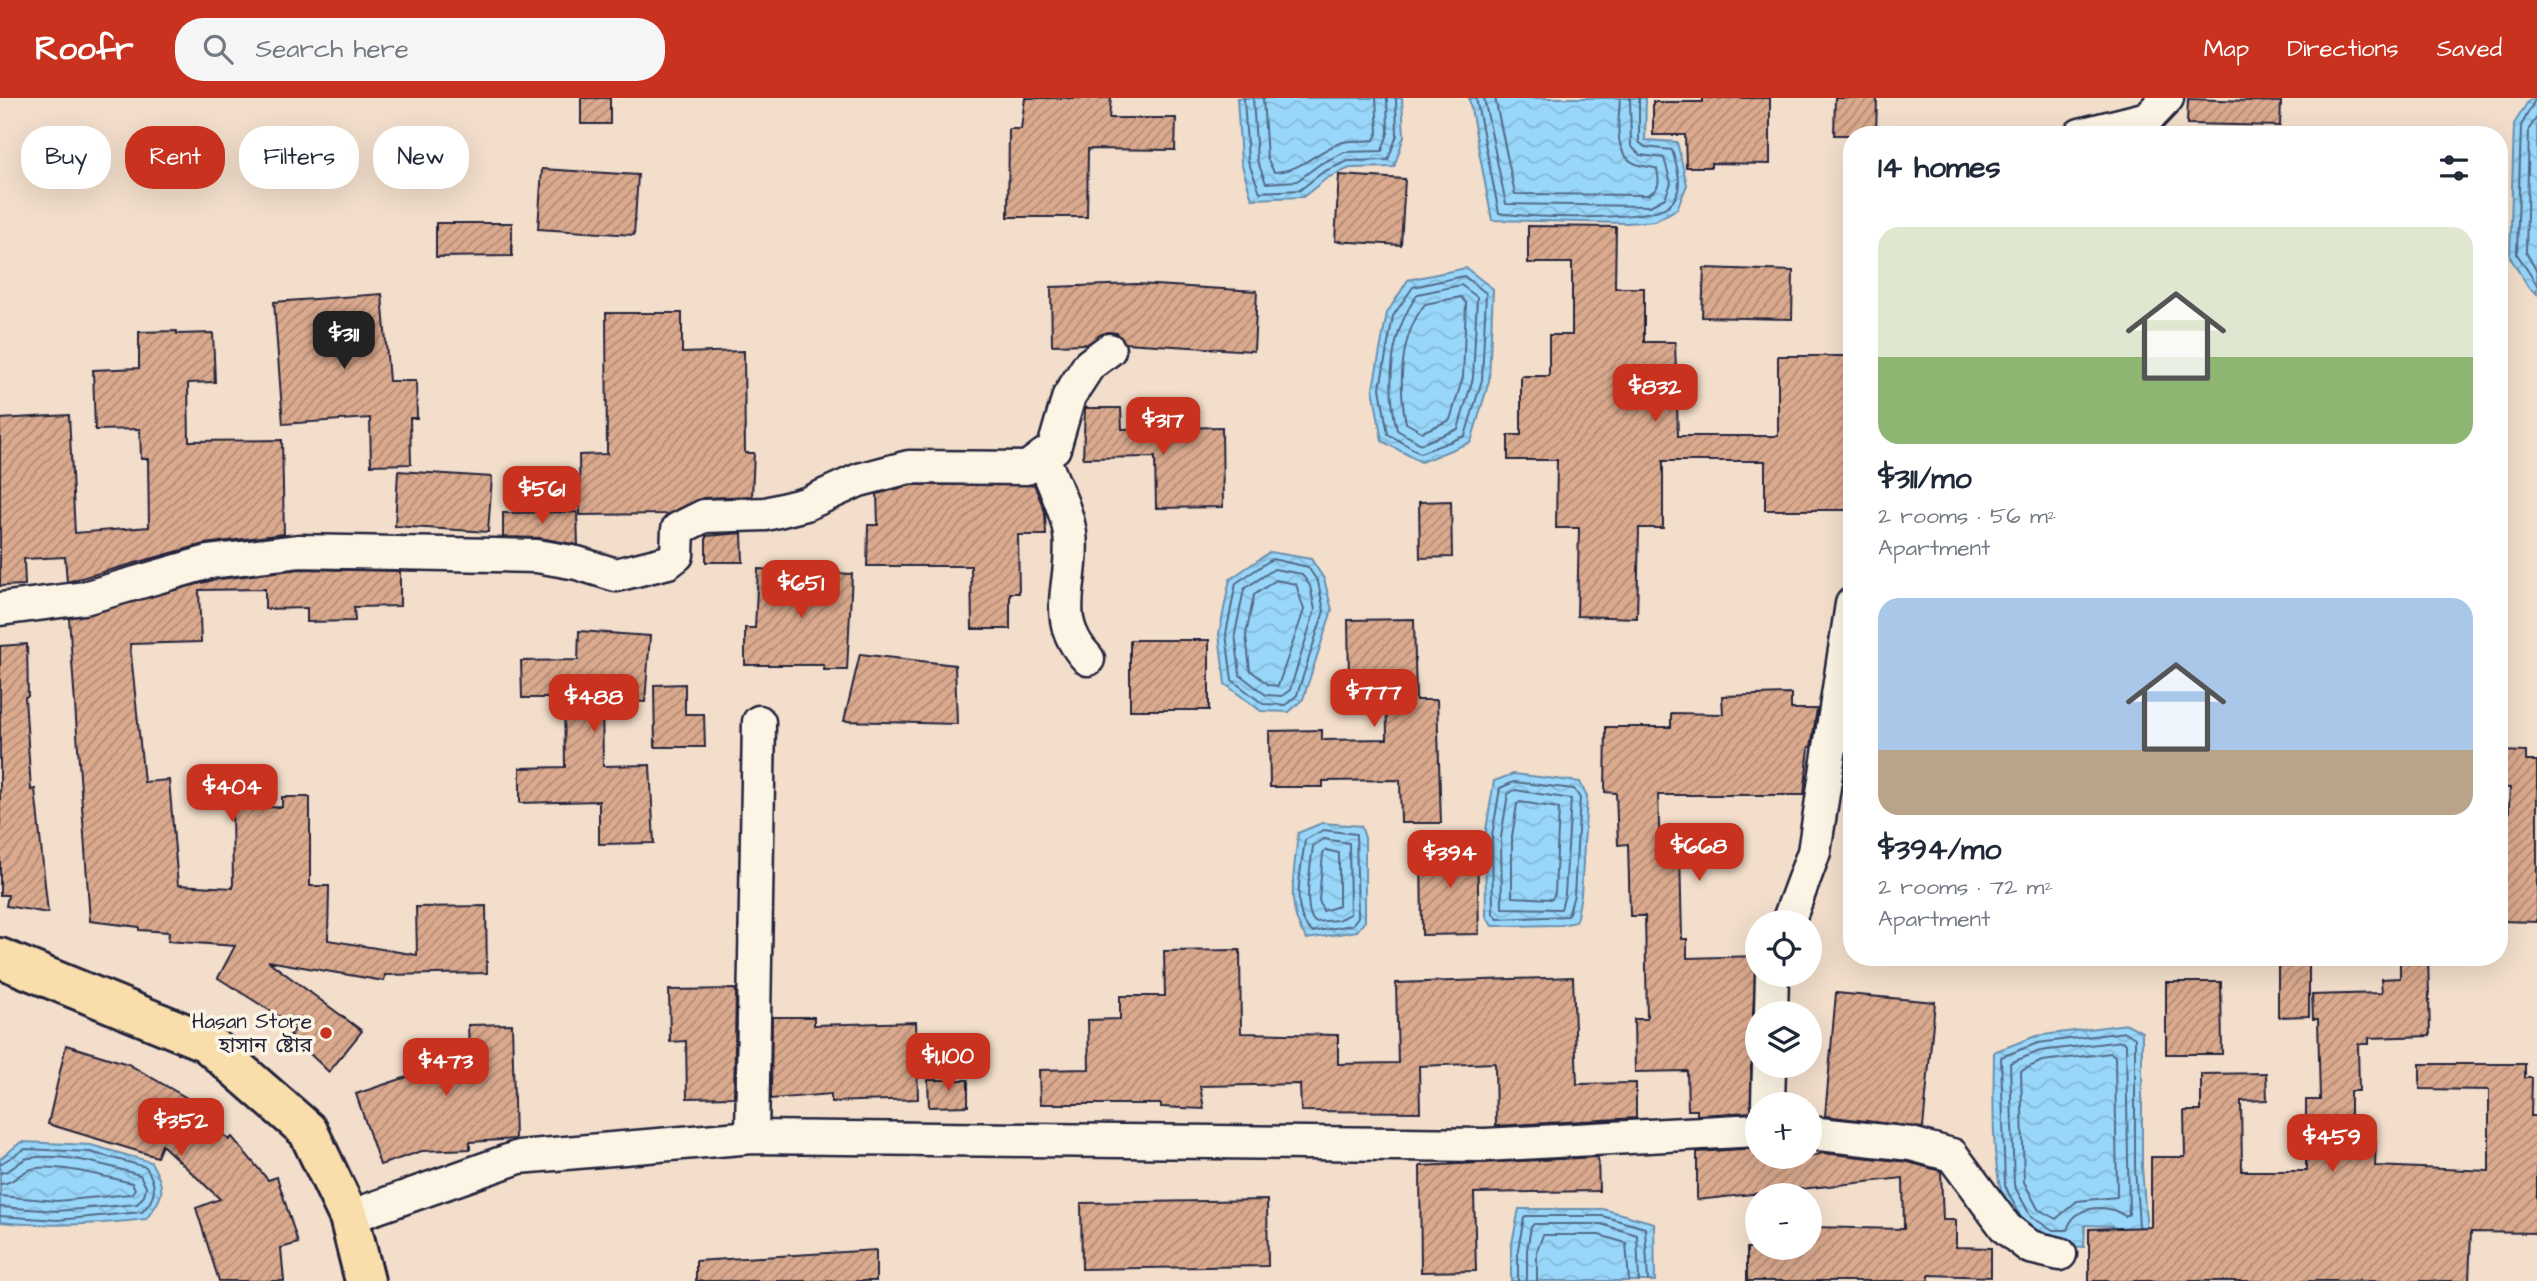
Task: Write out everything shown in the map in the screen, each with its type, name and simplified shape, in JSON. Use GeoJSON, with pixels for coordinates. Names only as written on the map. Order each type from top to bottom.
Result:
{"type":"FeatureCollection","features":[{"type":"Feature","properties":{"kind":"highway"},"geometry":{"type":"LineString","coordinates":[[0,958],[206,1042],[308,1131],[349,1217],[365,1281]]}},
{"type":"Feature","properties":{"kind":"street"},"geometry":{"type":"LineString","coordinates":[[2116,126],[2147,118],[2166,98]]}},
{"type":"Feature","properties":{"kind":"street"},"geometry":{"type":"LineString","coordinates":[[0,610],[83,598],[209,562],[299,551],[537,556],[577,563],[617,575],[668,562],[677,555],[678,529],[704,516],[766,514],[806,504],[859,480],[909,467],[1027,468],[1054,448],[1069,396],[1089,365],[1109,350]]}},
{"type":"Feature","properties":{"kind":"street"},"geometry":{"type":"LineString","coordinates":[[1043,456],[1070,533],[1066,629],[1074,644],[1088,659]]}},
{"type":"Feature","properties":{"kind":"street"},"geometry":{"type":"LineString","coordinates":[[1792,910],[1814,852],[1843,663]]}},
{"type":"Feature","properties":{"kind":"street"},"geometry":{"type":"LineString","coordinates":[[751,1138],[759,722]]}},
{"type":"Feature","properties":{"kind":"street"},"geometry":{"type":"LineString","coordinates":[[349,1217],[519,1157],[751,1138],[1485,1145],[1745,1131]]}},
{"type":"Feature","properties":{"kind":"street"},"geometry":{"type":"LineString","coordinates":[[1822,1134],[1910,1144],[1952,1155],[2006,1227],[2029,1247],[2060,1254]]}},
{"type":"Feature","properties":{"kind":"water"},"geometry":{"type":"Polygon","coordinates":[[[1237,98],[1402,98],[1404,136],[1394,167],[1350,168],[1327,178],[1303,197],[1252,199],[1241,162],[1237,98]]]}},
{"type":"Feature","properties":{"kind":"water"},"geometry":{"type":"Polygon","coordinates":[[[1469,98],[1646,98],[1645,140],[1677,142],[1687,185],[1677,209],[1655,221],[1627,223],[1492,220],[1469,98]]]}},
{"type":"Feature","properties":{"kind":"water"},"geometry":{"type":"Polygon","coordinates":[[[2537,98],[2537,294],[2528,287],[2510,257],[2514,124],[2529,100],[2537,98]]]}},
{"type":"Feature","properties":{"kind":"water"},"geometry":{"type":"Polygon","coordinates":[[[1466,268],[1493,289],[1489,381],[1471,442],[1421,462],[1382,441],[1373,388],[1387,313],[1408,280],[1466,268]]]}},
{"type":"Feature","properties":{"kind":"water"},"geometry":{"type":"Polygon","coordinates":[[[1270,552],[1311,559],[1324,579],[1332,610],[1303,699],[1289,712],[1261,711],[1225,684],[1219,634],[1230,579],[1270,552]]]}},
{"type":"Feature","properties":{"kind":"water"},"geometry":{"type":"Polygon","coordinates":[[[1513,774],[1580,782],[1587,797],[1581,895],[1576,922],[1561,925],[1492,926],[1486,916],[1485,836],[1494,781],[1513,774]]]}},
{"type":"Feature","properties":{"kind":"water"},"geometry":{"type":"Polygon","coordinates":[[[1322,823],[1361,826],[1365,838],[1365,921],[1357,931],[1307,939],[1295,915],[1293,902],[1298,833],[1322,823]]]}},
{"type":"Feature","properties":{"kind":"water"},"geometry":{"type":"Polygon","coordinates":[[[2127,1024],[2142,1032],[2142,1167],[2147,1233],[2114,1247],[2112,1226],[2085,1225],[2084,1247],[2041,1242],[2019,1228],[2009,1213],[2002,1193],[1994,1144],[1994,1052],[2036,1036],[2127,1024]]]}},
{"type":"Feature","properties":{"kind":"water"},"geometry":{"type":"Polygon","coordinates":[[[21,1142],[91,1145],[151,1162],[161,1185],[160,1197],[146,1219],[73,1225],[0,1222],[0,1159],[21,1142]]]}},
{"type":"Feature","properties":{"kind":"water"},"geometry":{"type":"Polygon","coordinates":[[[1519,1209],[1603,1209],[1654,1223],[1655,1281],[1511,1281],[1511,1248],[1519,1209]]]}},
{"type":"Feature","properties":{"kind":"building"},"geometry":{"type":"Polygon","coordinates":[[[581,98],[610,98],[610,124],[581,124],[581,98]]]}},
{"type":"Feature","properties":{"kind":"building"},"geometry":{"type":"Polygon","coordinates":[[[1025,98],[1111,98],[1109,118],[1176,118],[1175,150],[1088,149],[1087,217],[1008,217],[1009,129],[1021,129],[1025,98]]]}},
{"type":"Feature","properties":{"kind":"building"},"geometry":{"type":"Polygon","coordinates":[[[1703,98],[1770,98],[1770,164],[1711,163],[1711,167],[1686,167],[1685,135],[1653,135],[1653,102],[1703,102],[1703,98]]]}},
{"type":"Feature","properties":{"kind":"building"},"geometry":{"type":"Polygon","coordinates":[[[1835,98],[1877,98],[1876,126],[1843,126],[1843,135],[1834,135],[1835,98]]]}},
{"type":"Feature","properties":{"kind":"building"},"geometry":{"type":"Polygon","coordinates":[[[2188,99],[2281,102],[2280,126],[2187,124],[2188,99]]]}},
{"type":"Feature","properties":{"kind":"building"},"geometry":{"type":"Polygon","coordinates":[[[542,169],[638,175],[634,235],[538,229],[542,169]]]}},
{"type":"Feature","properties":{"kind":"building"},"geometry":{"type":"Polygon","coordinates":[[[1339,175],[1405,179],[1401,245],[1335,241],[1339,175]]]}},
{"type":"Feature","properties":{"kind":"building"},"geometry":{"type":"Polygon","coordinates":[[[436,223],[512,223],[512,256],[436,257],[436,223]]]}},
{"type":"Feature","properties":{"kind":"building"},"geometry":{"type":"Polygon","coordinates":[[[1528,226],[1616,227],[1615,288],[1644,288],[1644,342],[1675,342],[1678,436],[1778,436],[1778,356],[1843,356],[1843,510],[1765,510],[1765,461],[1663,461],[1663,528],[1639,528],[1637,618],[1577,616],[1579,528],[1556,528],[1557,460],[1508,460],[1508,435],[1521,435],[1521,376],[1549,376],[1549,335],[1572,335],[1572,263],[1528,263],[1528,226]]]}},
{"type":"Feature","properties":{"kind":"building"},"geometry":{"type":"Polygon","coordinates":[[[1704,268],[1793,271],[1792,319],[1702,317],[1704,268]]]}},
{"type":"Feature","properties":{"kind":"building"},"geometry":{"type":"Polygon","coordinates":[[[1137,284],[1257,291],[1254,351],[1125,343],[1117,333],[1107,332],[1087,344],[1052,345],[1051,287],[1137,284]]]}},
{"type":"Feature","properties":{"kind":"building"},"geometry":{"type":"Polygon","coordinates":[[[382,294],[389,381],[416,381],[417,418],[410,418],[411,464],[371,465],[370,418],[283,424],[274,302],[382,294]]]}},
{"type":"Feature","properties":{"kind":"building"},"geometry":{"type":"Polygon","coordinates":[[[606,313],[682,313],[682,353],[744,351],[745,453],[754,453],[752,496],[703,498],[668,514],[580,515],[579,455],[607,454],[606,313]]]}},
{"type":"Feature","properties":{"kind":"building"},"geometry":{"type":"Polygon","coordinates":[[[177,331],[177,334],[213,333],[215,382],[188,383],[189,441],[282,440],[284,534],[204,544],[67,582],[65,557],[24,559],[25,585],[0,586],[0,419],[69,415],[75,533],[149,527],[148,459],[141,459],[140,429],[95,430],[93,370],[139,368],[139,332],[177,331]]]}},
{"type":"Feature","properties":{"kind":"building"},"geometry":{"type":"Polygon","coordinates":[[[1085,408],[1121,408],[1122,429],[1222,427],[1223,507],[1156,508],[1155,457],[1083,458],[1085,408]]]}},
{"type":"Feature","properties":{"kind":"building"},"geometry":{"type":"Polygon","coordinates":[[[398,471],[492,477],[488,532],[395,526],[398,471]]]}},
{"type":"Feature","properties":{"kind":"building"},"geometry":{"type":"Polygon","coordinates":[[[1034,484],[1045,512],[1046,535],[1018,535],[1019,593],[1010,593],[1010,629],[972,629],[971,566],[867,566],[868,525],[878,525],[877,494],[911,485],[1034,484]]]}},
{"type":"Feature","properties":{"kind":"building"},"geometry":{"type":"Polygon","coordinates":[[[1451,501],[1452,557],[1420,558],[1419,502],[1451,501]]]}},
{"type":"Feature","properties":{"kind":"building"},"geometry":{"type":"Polygon","coordinates":[[[577,512],[578,545],[540,538],[503,537],[503,513],[577,512]]]}},
{"type":"Feature","properties":{"kind":"building"},"geometry":{"type":"Polygon","coordinates":[[[742,533],[743,562],[706,562],[706,536],[742,533]]]}},
{"type":"Feature","properties":{"kind":"building"},"geometry":{"type":"Polygon","coordinates":[[[300,569],[400,571],[400,606],[354,607],[355,621],[307,622],[307,608],[265,609],[265,589],[199,590],[201,642],[130,644],[144,782],[169,780],[178,885],[233,888],[232,808],[282,807],[282,797],[310,797],[310,886],[329,886],[328,940],[417,955],[416,907],[486,906],[487,973],[385,975],[384,981],[268,961],[362,1031],[329,1072],[290,1035],[296,1027],[218,978],[235,946],[168,941],[169,932],[139,930],[139,927],[90,921],[69,618],[213,580],[300,569]]]}},
{"type":"Feature","properties":{"kind":"building"},"geometry":{"type":"Polygon","coordinates":[[[758,569],[852,574],[847,670],[824,670],[824,665],[745,665],[745,628],[755,628],[758,569]]]}},
{"type":"Feature","properties":{"kind":"building"},"geometry":{"type":"Polygon","coordinates":[[[1414,619],[1416,700],[1437,700],[1441,823],[1401,823],[1400,780],[1323,781],[1323,787],[1270,787],[1269,731],[1322,730],[1322,740],[1387,739],[1386,678],[1349,678],[1348,620],[1414,619]]]}},
{"type":"Feature","properties":{"kind":"building"},"geometry":{"type":"Polygon","coordinates":[[[579,631],[650,636],[645,702],[602,699],[603,766],[650,765],[654,843],[599,844],[599,801],[520,803],[520,768],[565,767],[564,698],[522,698],[521,661],[578,660],[579,631]]]}},
{"type":"Feature","properties":{"kind":"building"},"geometry":{"type":"Polygon","coordinates":[[[1130,640],[1209,640],[1209,710],[1130,710],[1130,640]]]}},
{"type":"Feature","properties":{"kind":"building"},"geometry":{"type":"Polygon","coordinates":[[[27,644],[28,696],[25,697],[31,790],[35,789],[48,913],[6,906],[8,895],[0,895],[0,646],[27,644]]]}},
{"type":"Feature","properties":{"kind":"building"},"geometry":{"type":"Polygon","coordinates":[[[860,654],[955,665],[957,724],[844,721],[860,654]]]}},
{"type":"Feature","properties":{"kind":"building"},"geometry":{"type":"Polygon","coordinates":[[[685,684],[685,714],[704,714],[705,747],[655,747],[654,685],[685,684]]]}},
{"type":"Feature","properties":{"kind":"building"},"geometry":{"type":"Polygon","coordinates":[[[1791,694],[1791,709],[1817,709],[1809,747],[1804,795],[1658,795],[1660,853],[1680,853],[1682,939],[1687,939],[1687,958],[1745,956],[1745,987],[1755,987],[1754,1001],[1745,1001],[1745,1078],[1751,1078],[1752,1092],[1745,1092],[1745,1112],[1697,1115],[1697,1110],[1688,1110],[1687,1071],[1635,1072],[1634,1019],[1647,1019],[1645,916],[1630,916],[1628,844],[1618,845],[1616,793],[1605,792],[1606,727],[1671,727],[1671,713],[1723,714],[1722,696],[1791,694]]]}},
{"type":"Feature","properties":{"kind":"building"},"geometry":{"type":"Polygon","coordinates":[[[2508,751],[2526,752],[2526,761],[2537,761],[2537,922],[2508,921],[2508,751]]]}},
{"type":"Feature","properties":{"kind":"building"},"geometry":{"type":"Polygon","coordinates":[[[1477,845],[1479,934],[1422,935],[1421,846],[1477,845]]]}},
{"type":"Feature","properties":{"kind":"building"},"geometry":{"type":"Polygon","coordinates":[[[1240,950],[1241,1033],[1338,1035],[1338,1064],[1398,1063],[1396,983],[1573,977],[1577,1084],[1636,1083],[1636,1118],[1496,1126],[1495,1063],[1419,1066],[1420,1112],[1301,1111],[1300,1084],[1200,1086],[1204,1109],[1161,1107],[1161,1104],[1040,1104],[1039,1070],[1089,1069],[1088,1020],[1120,1019],[1120,996],[1165,996],[1164,951],[1240,950]]]}},
{"type":"Feature","properties":{"kind":"building"},"geometry":{"type":"Polygon","coordinates":[[[2278,966],[2309,966],[2309,1016],[2278,1017],[2278,966]]]}},
{"type":"Feature","properties":{"kind":"building"},"geometry":{"type":"Polygon","coordinates":[[[2400,966],[2428,966],[2430,1036],[2369,1038],[2369,1044],[2358,1044],[2359,1091],[2350,1091],[2350,1143],[2376,1143],[2375,1166],[2489,1171],[2489,1090],[2420,1089],[2420,1064],[2525,1064],[2525,1078],[2532,1078],[2531,1116],[2537,1116],[2537,1233],[2471,1232],[2469,1281],[2089,1281],[2089,1229],[2151,1227],[2151,1157],[2185,1157],[2184,1111],[2201,1111],[2201,1074],[2266,1073],[2267,1100],[2241,1101],[2242,1171],[2306,1171],[2306,1100],[2320,1100],[2318,1019],[2313,1019],[2312,995],[2382,993],[2381,979],[2400,978],[2400,966]]]}},
{"type":"Feature","properties":{"kind":"building"},"geometry":{"type":"Polygon","coordinates":[[[2166,982],[2221,982],[2222,1054],[2166,1054],[2166,982]]]}},
{"type":"Feature","properties":{"kind":"building"},"geometry":{"type":"Polygon","coordinates":[[[736,989],[734,1097],[687,1098],[686,1041],[670,1042],[669,990],[736,989]]]}},
{"type":"Feature","properties":{"kind":"building"},"geometry":{"type":"Polygon","coordinates":[[[1836,993],[1935,1002],[1923,1128],[1825,1116],[1836,993]]]}},
{"type":"Feature","properties":{"kind":"building"},"geometry":{"type":"Polygon","coordinates":[[[772,1017],[814,1017],[814,1025],[916,1022],[918,1099],[831,1102],[831,1094],[771,1099],[772,1017]]]}},
{"type":"Feature","properties":{"kind":"building"},"geometry":{"type":"Polygon","coordinates":[[[512,1024],[515,1139],[470,1142],[470,1149],[422,1151],[380,1165],[356,1094],[410,1076],[409,1051],[469,1050],[468,1025],[512,1024]]]}},
{"type":"Feature","properties":{"kind":"building"},"geometry":{"type":"Polygon","coordinates":[[[66,1045],[128,1064],[192,1101],[229,1140],[232,1137],[268,1180],[277,1177],[298,1243],[281,1248],[284,1281],[219,1281],[196,1208],[220,1199],[162,1145],[157,1157],[48,1124],[66,1045]]]}},
{"type":"Feature","properties":{"kind":"building"},"geometry":{"type":"Polygon","coordinates":[[[928,1080],[968,1080],[968,1106],[929,1107],[928,1080]]]}},
{"type":"Feature","properties":{"kind":"building"},"geometry":{"type":"Polygon","coordinates":[[[1745,1149],[1745,1169],[1822,1169],[1822,1153],[1908,1162],[1941,1171],[1943,1220],[1956,1220],[1956,1247],[1991,1248],[1991,1277],[1929,1275],[1929,1281],[1747,1281],[1747,1260],[1822,1260],[1822,1227],[1904,1229],[1903,1178],[1822,1187],[1822,1183],[1745,1183],[1745,1195],[1697,1200],[1697,1152],[1745,1149]]]}},
{"type":"Feature","properties":{"kind":"building"},"geometry":{"type":"Polygon","coordinates":[[[1598,1157],[1599,1191],[1474,1193],[1476,1271],[1421,1272],[1420,1166],[1598,1157]]]}},
{"type":"Feature","properties":{"kind":"building"},"geometry":{"type":"Polygon","coordinates":[[[1267,1200],[1268,1266],[1082,1269],[1081,1203],[1267,1200]]]}},
{"type":"Feature","properties":{"kind":"building"},"geometry":{"type":"Polygon","coordinates":[[[876,1250],[876,1281],[696,1281],[696,1261],[876,1250]]]}},
{"type":"Feature","properties":{"kind":"place","name":"Hasan Store হাসান ষ্টোর"},"geometry":{"type":"Point","coordinates":[326,1033]}}]}
